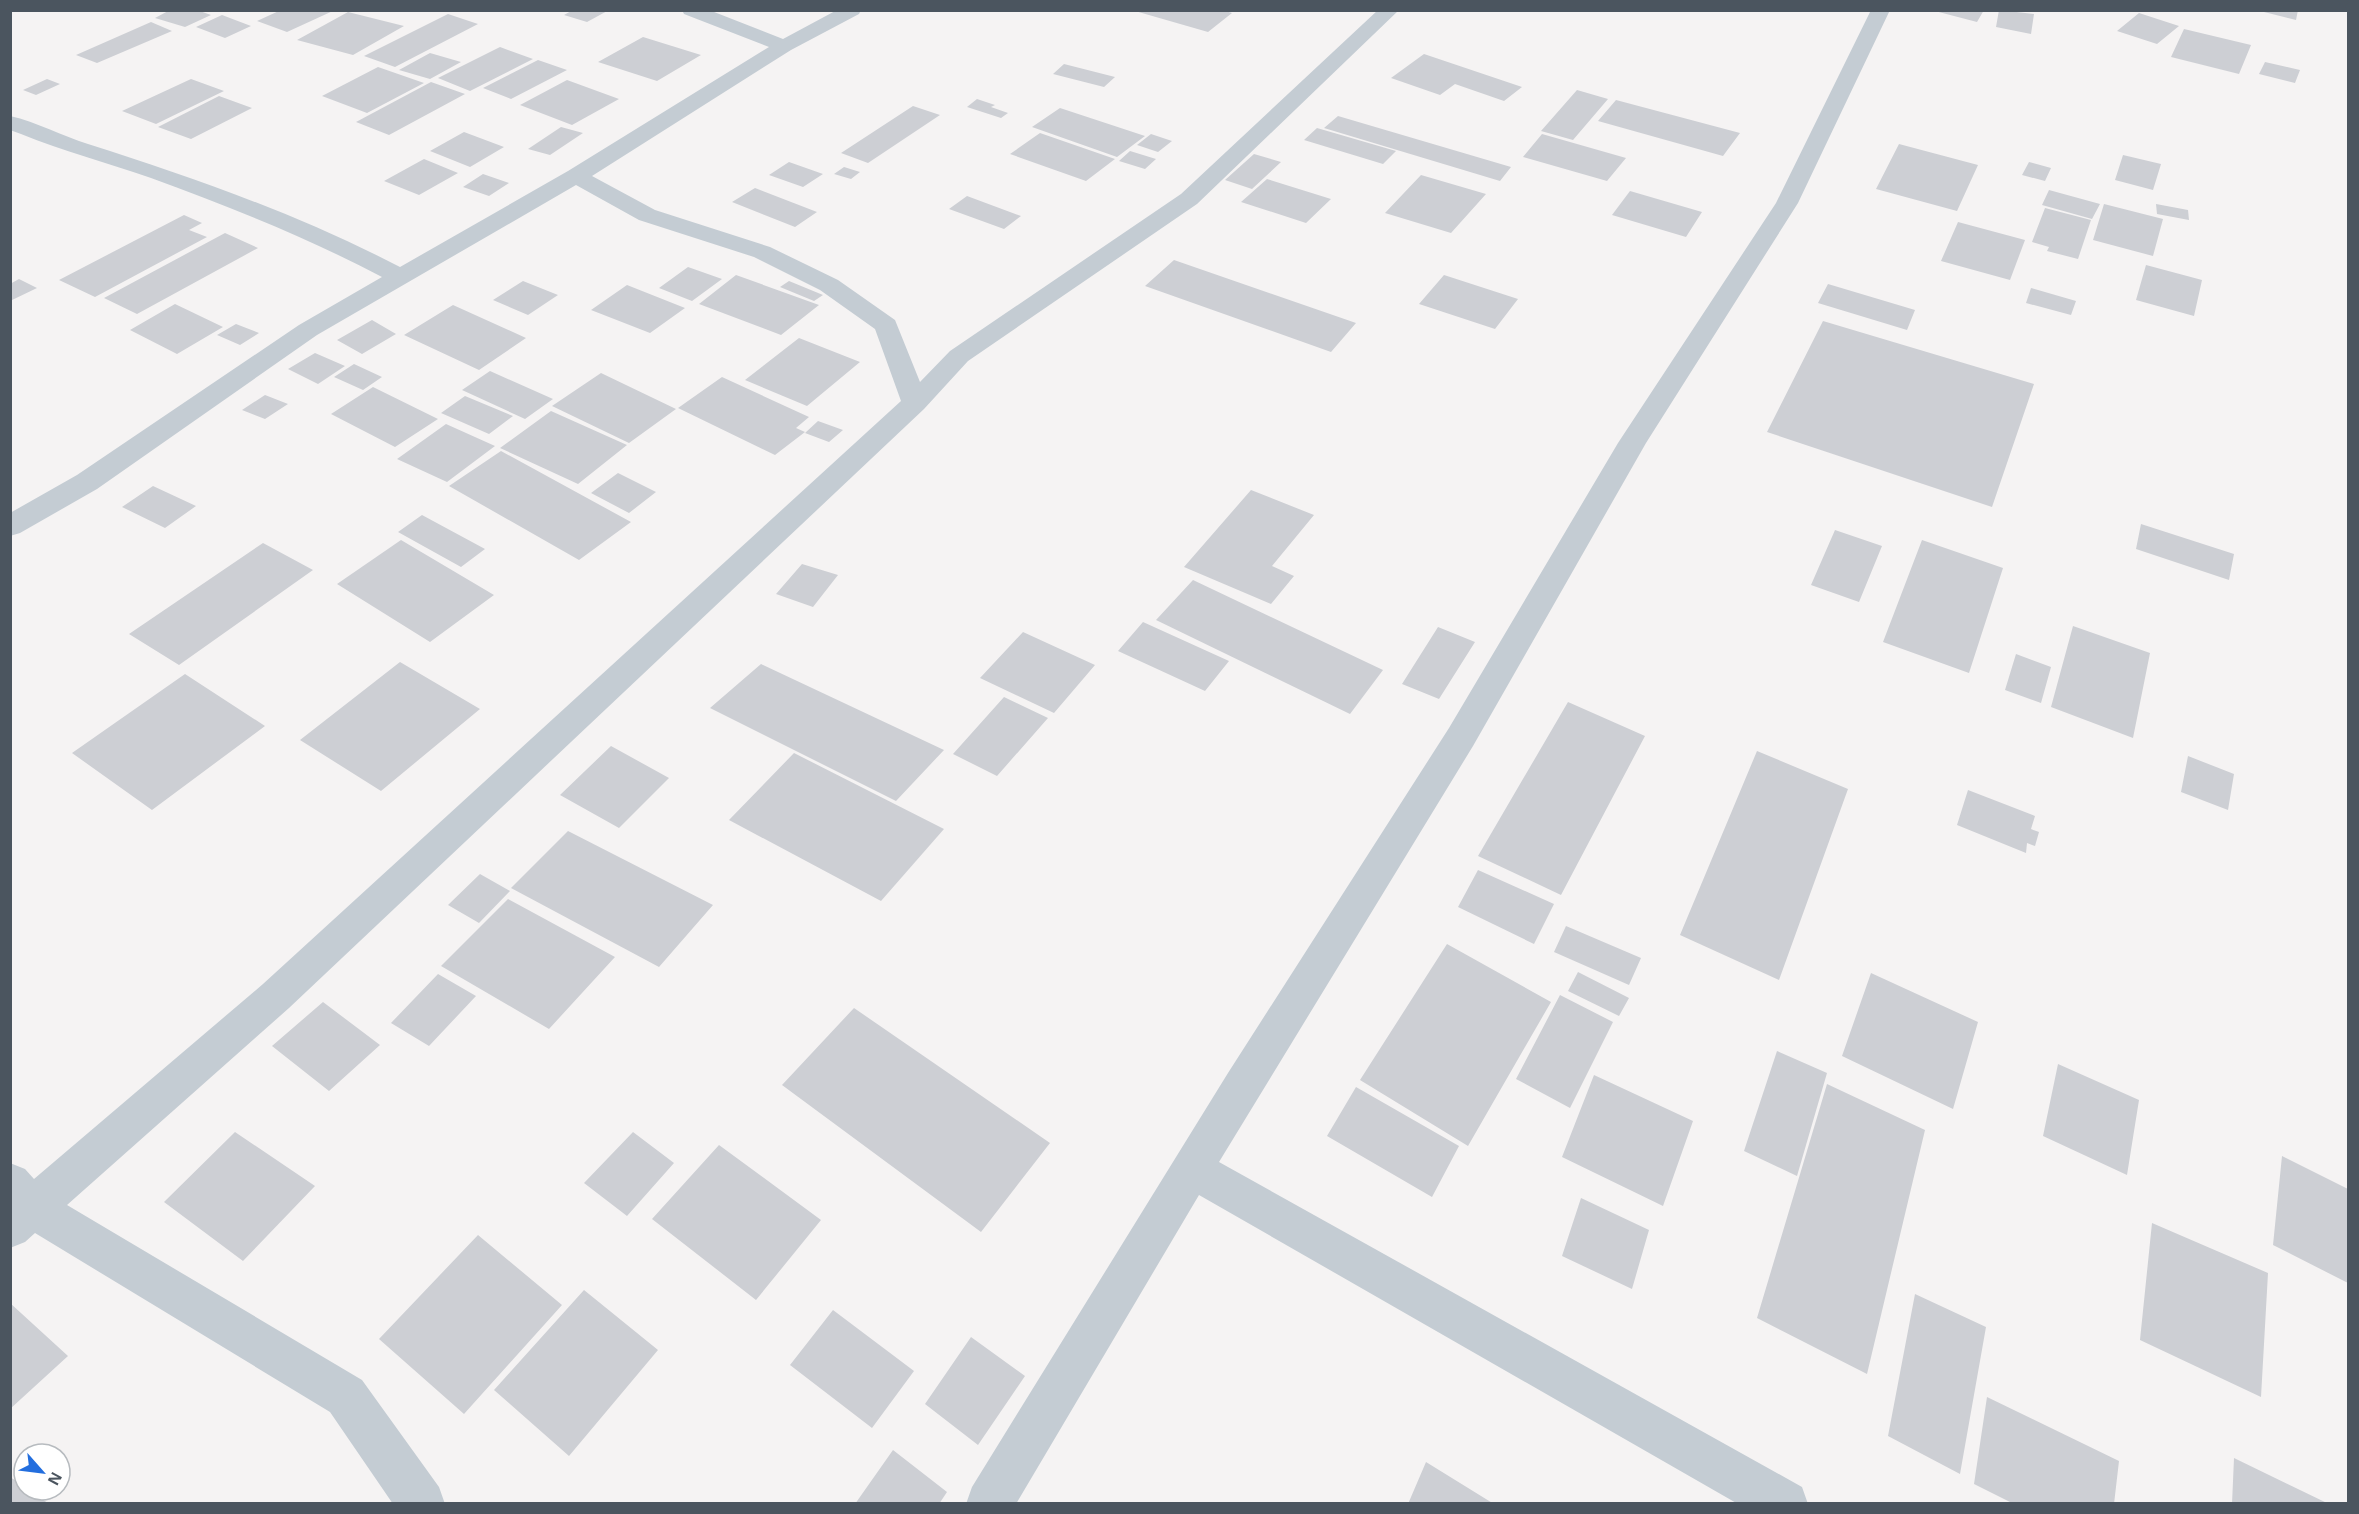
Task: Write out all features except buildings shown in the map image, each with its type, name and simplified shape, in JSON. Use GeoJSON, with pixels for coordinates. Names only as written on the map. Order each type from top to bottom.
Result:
{"type":"FeatureCollection","features":[{"type":"Feature","properties":{"kind":"street"},"geometry":{"type":"LineString","coordinates":[[691,10],[784,46]]}},
{"type":"Feature","properties":{"kind":"street"},"geometry":{"type":"LineString","coordinates":[[10,526],[87,483],[308,330],[576,176],[784,46],[852,10]]}},
{"type":"Feature","properties":{"kind":"street"},"geometry":{"type":"LineString","coordinates":[[422,1503],[346,1396],[18,1206],[276,996],[915,403],[959,356],[1189,199],[1390,10]]}},
{"type":"Feature","properties":{"kind":"street"},"geometry":{"type":"LineString","coordinates":[[989,1503],[1192,1169],[1461,736],[1632,443],[1787,204],[1881,10]]}},
{"type":"Feature","properties":{"kind":"street"},"geometry":{"type":"LineString","coordinates":[[10,122],[35,133],[157,173],[249,208],[344,247],[400,277]]}},
{"type":"Feature","properties":{"kind":"street"},"geometry":{"type":"LineString","coordinates":[[576,176],[647,215],[762,252],[829,285],[886,325],[915,403]]}},
{"type":"Feature","properties":{"kind":"street"},"geometry":{"type":"LineString","coordinates":[[1192,1169],[1785,1503]]}}]}
